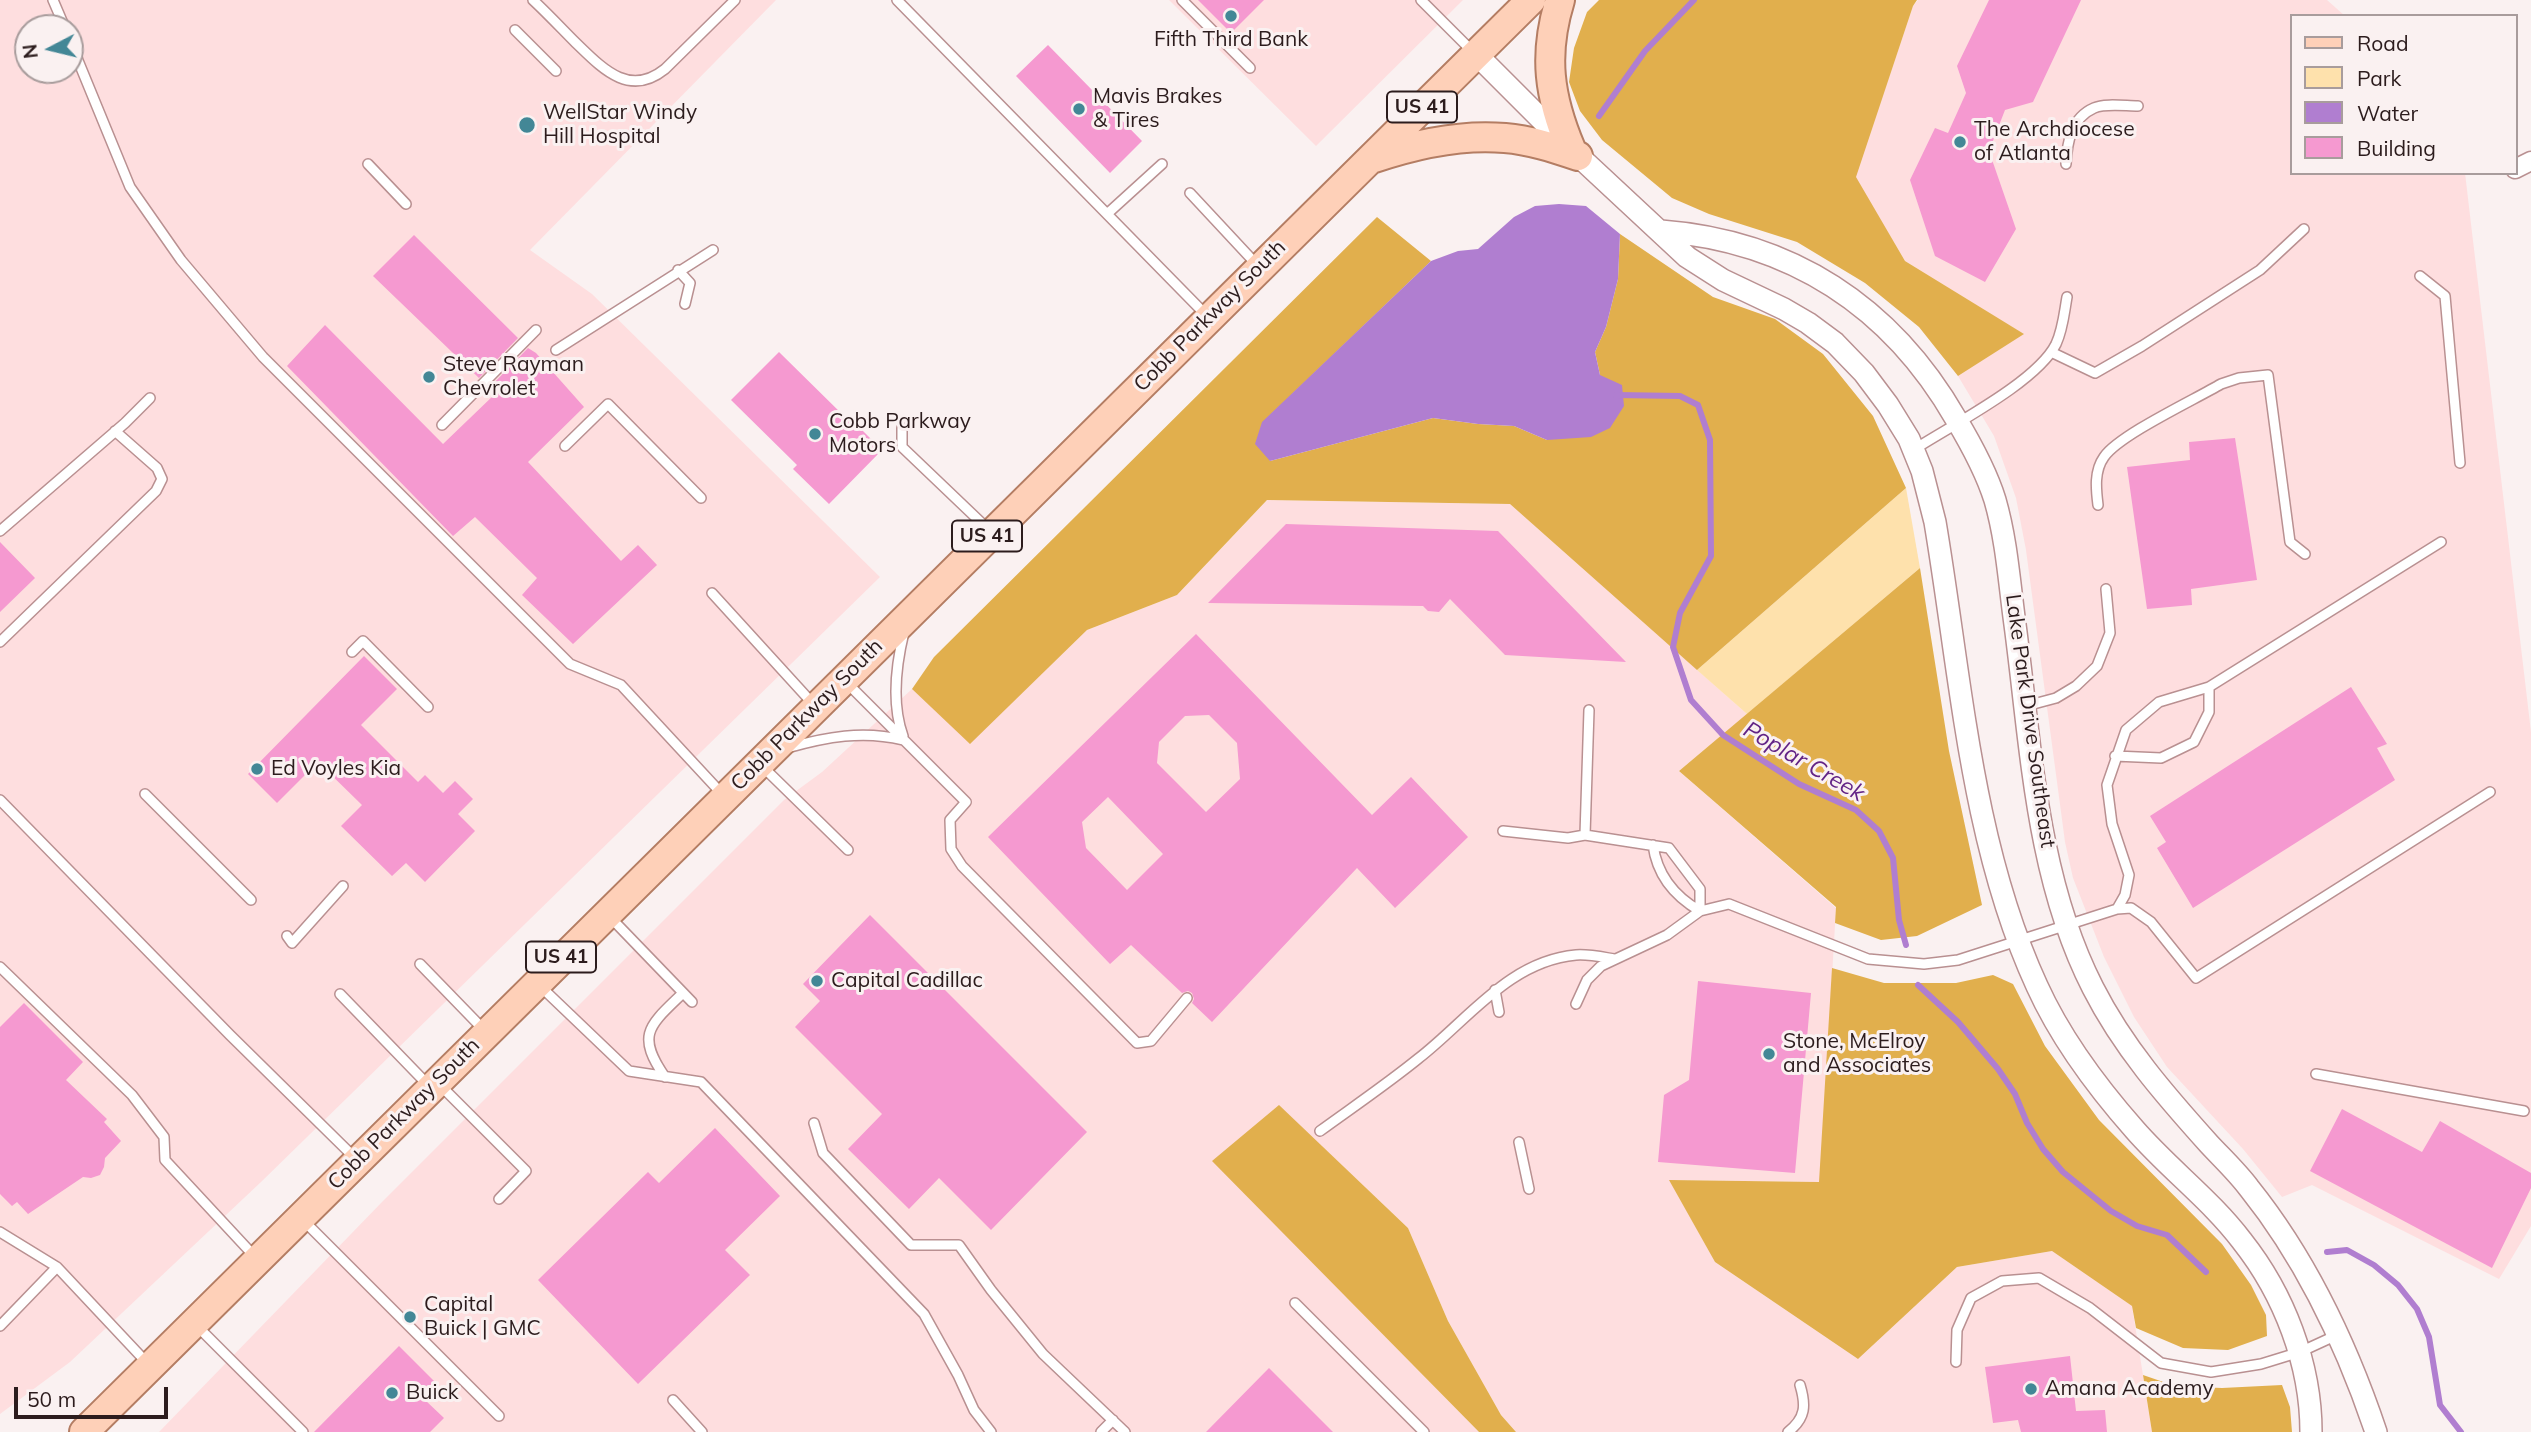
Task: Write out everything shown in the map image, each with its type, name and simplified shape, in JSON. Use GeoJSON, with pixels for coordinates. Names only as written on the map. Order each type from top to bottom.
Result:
{"type":"FeatureCollection","features":[{"type":"Feature","properties":{"kind":"main road","name":"Cobb Parkway South"},"geometry":{"type":"LineString","coordinates":[[84,1432],[762,758],[1531,0]]}},
{"type":"Feature","properties":{"kind":"main road"},"geometry":{"type":"LineString","coordinates":[[1560,0],[1551,42],[1549,70],[1554,99],[1574,153]]}},
{"type":"Feature","properties":{"kind":"main road"},"geometry":{"type":"LineString","coordinates":[[1368,160],[1436,142],[1482,137],[1526,141],[1574,153]]}},
{"type":"Feature","properties":{"kind":"street"},"geometry":{"type":"LineString","coordinates":[[1476,54],[1574,153],[1661,230],[1687,257],[1723,280],[1784,309],[1835,343],[1864,373],[1888,405],[1922,471],[1934,522],[1987,835],[2017,940],[2054,1021],[2077,1056],[2137,1133],[2242,1240],[2267,1278],[2300,1352],[2309,1397],[2311,1432]]}},
{"type":"Feature","properties":{"kind":"street","name":"Lake Park Drive Southeast"},"geometry":{"type":"LineString","coordinates":[[1661,230],[1699,234],[1751,249],[1809,272],[1842,291],[1869,310],[1901,341],[1958,422],[1994,498],[2004,542],[2038,803],[2055,883],[2076,953],[2112,1024],[2138,1061],[2247,1186],[2295,1253],[2337,1335],[2376,1432]]}},
{"type":"Feature","properties":{"kind":"lane"},"geometry":{"type":"LineString","coordinates":[[533,0],[607,72],[622,79],[638,81],[653,78],[665,69],[736,0]]}},
{"type":"Feature","properties":{"kind":"lane"},"geometry":{"type":"LineString","coordinates":[[897,0],[1209,318]]}},
{"type":"Feature","properties":{"kind":"lane"},"geometry":{"type":"LineString","coordinates":[[1182,0],[1250,68]]}},
{"type":"Feature","properties":{"kind":"lane"},"geometry":{"type":"LineString","coordinates":[[1421,0],[1476,54]]}},
{"type":"Feature","properties":{"kind":"lane"},"geometry":{"type":"LineString","coordinates":[[515,30],[556,71]]}},
{"type":"Feature","properties":{"kind":"lane"},"geometry":{"type":"LineString","coordinates":[[84,75],[130,187],[181,260],[258,351],[570,664],[621,685],[724,796]]}},
{"type":"Feature","properties":{"kind":"lane"},"geometry":{"type":"LineString","coordinates":[[2066,164],[2067,141],[2077,122],[2094,108],[2138,106]]}},
{"type":"Feature","properties":{"kind":"lane"},"geometry":{"type":"LineString","coordinates":[[368,164],[406,204]]}},
{"type":"Feature","properties":{"kind":"lane"},"geometry":{"type":"LineString","coordinates":[[1107,214],[1162,164]]}},
{"type":"Feature","properties":{"kind":"lane"},"geometry":{"type":"LineString","coordinates":[[1190,193],[1260,268]]}},
{"type":"Feature","properties":{"kind":"lane"},"geometry":{"type":"LineString","coordinates":[[2051,352],[2095,373],[2260,270],[2304,229]]}},
{"type":"Feature","properties":{"kind":"lane"},"geometry":{"type":"LineString","coordinates":[[556,349],[713,250]]}},
{"type":"Feature","properties":{"kind":"lane"},"geometry":{"type":"LineString","coordinates":[[678,270],[691,283],[685,304]]}},
{"type":"Feature","properties":{"kind":"lane"},"geometry":{"type":"LineString","coordinates":[[2420,276],[2445,296],[2460,463]]}},
{"type":"Feature","properties":{"kind":"lane"},"geometry":{"type":"LineString","coordinates":[[1913,450],[2035,371],[2051,352],[2062,328],[2067,298]]}},
{"type":"Feature","properties":{"kind":"lane"},"geometry":{"type":"LineString","coordinates":[[442,425],[536,330]]}},
{"type":"Feature","properties":{"kind":"lane"},"geometry":{"type":"LineString","coordinates":[[2098,505],[2096,481],[2099,470],[2103,458],[2117,444],[2221,384],[2239,378],[2268,375],[2286,524],[2290,542],[2305,555]]}},
{"type":"Feature","properties":{"kind":"lane"},"geometry":{"type":"LineString","coordinates":[[0,531],[116,431],[150,398]]}},
{"type":"Feature","properties":{"kind":"lane"},"geometry":{"type":"LineString","coordinates":[[565,446],[608,404],[701,498]]}},
{"type":"Feature","properties":{"kind":"lane"},"geometry":{"type":"LineString","coordinates":[[902,428],[902,447],[991,533]]}},
{"type":"Feature","properties":{"kind":"lane"},"geometry":{"type":"LineString","coordinates":[[0,642],[156,491],[162,478],[157,468],[116,431]]}},
{"type":"Feature","properties":{"kind":"lane"},"geometry":{"type":"LineString","coordinates":[[2117,909],[2125,895],[2129,875],[2112,824],[2107,785],[2126,730],[2159,702],[2209,687],[2441,542]]}},
{"type":"Feature","properties":{"kind":"lane"},"geometry":{"type":"LineString","coordinates":[[2026,706],[2056,698],[2076,686],[2097,666],[2110,633],[2106,589]]}},
{"type":"Feature","properties":{"kind":"lane"},"geometry":{"type":"LineString","coordinates":[[712,593],[815,706]]}},
{"type":"Feature","properties":{"kind":"lane"},"geometry":{"type":"LineString","coordinates":[[905,740],[897,713],[896,692],[899,651],[907,615]]}},
{"type":"Feature","properties":{"kind":"lane"},"geometry":{"type":"LineString","coordinates":[[352,652],[363,641],[428,707]]}},
{"type":"Feature","properties":{"kind":"lane"},"geometry":{"type":"LineString","coordinates":[[843,679],[966,802],[950,820],[951,849],[962,866],[1137,1043],[1151,1041],[1187,998]]}},
{"type":"Feature","properties":{"kind":"lane"},"geometry":{"type":"LineString","coordinates":[[2115,757],[2161,758],[2194,742],[2209,712],[2209,687]]}},
{"type":"Feature","properties":{"kind":"lane"},"geometry":{"type":"LineString","coordinates":[[1585,835],[1589,709]]}},
{"type":"Feature","properties":{"kind":"lane"},"geometry":{"type":"LineString","coordinates":[[848,850],[762,758],[811,741],[852,734],[871,734],[905,740]]}},
{"type":"Feature","properties":{"kind":"lane"},"geometry":{"type":"LineString","coordinates":[[1576,1004],[1587,980],[1601,966],[1667,935],[1700,911],[1729,904],[1868,959],[1937,964],[1958,960],[2117,909],[2130,908],[2145,917],[2196,978],[2490,792]]}},
{"type":"Feature","properties":{"kind":"lane"},"geometry":{"type":"LineString","coordinates":[[145,794],[251,900]]}},
{"type":"Feature","properties":{"kind":"lane"},"geometry":{"type":"LineString","coordinates":[[0,800],[246,1052],[357,1161]]}},
{"type":"Feature","properties":{"kind":"lane"},"geometry":{"type":"LineString","coordinates":[[1503,831],[1568,838],[1585,835],[1669,848],[1700,889],[1700,911]]}},
{"type":"Feature","properties":{"kind":"lane"},"geometry":{"type":"LineString","coordinates":[[1653,845],[1656,865],[1682,900],[1700,911]]}},
{"type":"Feature","properties":{"kind":"lane"},"geometry":{"type":"LineString","coordinates":[[287,936],[292,943],[343,886]]}},
{"type":"Feature","properties":{"kind":"lane"},"geometry":{"type":"LineString","coordinates":[[606,913],[692,1002]]}},
{"type":"Feature","properties":{"kind":"lane"},"geometry":{"type":"LineString","coordinates":[[1320,1131],[1421,1057],[1495,990],[1524,972],[1552,959],[1579,955],[1615,959]]}},
{"type":"Feature","properties":{"kind":"lane"},"geometry":{"type":"LineString","coordinates":[[420,964],[486,1032]]}},
{"type":"Feature","properties":{"kind":"lane"},"geometry":{"type":"LineString","coordinates":[[0,967],[132,1095],[164,1137],[165,1160],[257,1259]]}},
{"type":"Feature","properties":{"kind":"lane"},"geometry":{"type":"LineString","coordinates":[[536,982],[629,1071],[701,1082],[924,1314],[974,1410],[991,1432]]}},
{"type":"Feature","properties":{"kind":"lane"},"geometry":{"type":"LineString","coordinates":[[1495,990],[1499,1012]]}},
{"type":"Feature","properties":{"kind":"lane"},"geometry":{"type":"LineString","coordinates":[[665,1077],[650,1056],[649,1034],[657,1018],[683,993]]}},
{"type":"Feature","properties":{"kind":"lane"},"geometry":{"type":"LineString","coordinates":[[340,994],[526,1171],[499,1199]]}},
{"type":"Feature","properties":{"kind":"lane"},"geometry":{"type":"LineString","coordinates":[[2316,1074],[2524,1111]]}},
{"type":"Feature","properties":{"kind":"lane"},"geometry":{"type":"LineString","coordinates":[[814,1123],[823,1153],[911,1245],[959,1245],[990,1290],[1044,1354],[1125,1432]]}},
{"type":"Feature","properties":{"kind":"lane"},"geometry":{"type":"LineString","coordinates":[[1519,1142],[1529,1189]]}},
{"type":"Feature","properties":{"kind":"lane"},"geometry":{"type":"LineString","coordinates":[[300,1217],[499,1416]]}},
{"type":"Feature","properties":{"kind":"lane"},"geometry":{"type":"LineString","coordinates":[[0,1232],[57,1267],[150,1366]]}},
{"type":"Feature","properties":{"kind":"lane"},"geometry":{"type":"LineString","coordinates":[[0,1326],[57,1267]]}},
{"type":"Feature","properties":{"kind":"lane"},"geometry":{"type":"LineString","coordinates":[[1956,1362],[1957,1330],[1971,1298],[2002,1281],[2039,1278],[2090,1308],[2161,1363],[2211,1372],[2261,1364],[2300,1352],[2337,1335]]}},
{"type":"Feature","properties":{"kind":"lane"},"geometry":{"type":"LineString","coordinates":[[1295,1303],[1424,1432]]}},
{"type":"Feature","properties":{"kind":"lane"},"geometry":{"type":"LineString","coordinates":[[194,1322],[303,1432]]}},
{"type":"Feature","properties":{"kind":"lane"},"geometry":{"type":"LineString","coordinates":[[1788,1432],[1798,1424],[1805,1404],[1800,1385]]}},
{"type":"Feature","properties":{"kind":"lane"},"geometry":{"type":"LineString","coordinates":[[673,1399],[702,1432]]}},
{"type":"Feature","properties":{"kind":"lane"},"geometry":{"type":"LineString","coordinates":[[1101,1432],[1113,1420]]}},
{"type":"Feature","properties":{"kind":"shaded area"},"geometry":{"type":"Polygon","coordinates":[[[0,0],[776,0],[530,250],[592,294],[880,577],[261,1182],[70,1362],[0,1414],[0,0]]]}},
{"type":"Feature","properties":{"kind":"shaded area"},"geometry":{"type":"Polygon","coordinates":[[[1169,0],[1463,0],[1316,146],[1169,0]]]}},
{"type":"Feature","properties":{"kind":"shaded area"},"geometry":{"type":"Polygon","coordinates":[[[1599,0],[1917,0],[1856,177],[1905,261],[2024,334],[1958,376],[1919,327],[1865,283],[1797,242],[1709,214],[1672,198],[1602,140],[1580,111],[1569,82],[1574,48],[1587,12],[1599,0]]]}},
{"type":"Feature","properties":{"kind":"shaded area"},"geometry":{"type":"Polygon","coordinates":[[[1918,0],[2327,0],[2343,14],[2290,14],[2290,175],[2465,175],[2531,732],[2531,1226],[2499,1279],[2312,1185],[2282,1197],[2243,1149],[2167,1067],[2134,1017],[2104,957],[2073,878],[2065,842],[2026,550],[2016,498],[1994,436],[1958,376],[2023,334],[1905,261],[1855,177],[1913,6],[1918,0]]]}},
{"type":"Feature","properties":{"kind":"shaded area"},"geometry":{"type":"Polygon","coordinates":[[[1377,217],[1431,261],[1263,422],[1270,461],[1433,418],[1514,426],[1547,440],[1600,375],[1595,352],[1606,327],[1618,279],[1620,234],[1713,297],[1775,319],[1823,354],[1873,416],[1906,488],[1697,670],[1510,504],[1267,500],[1177,595],[1087,630],[970,744],[912,689],[934,657],[1377,217]]]}},
{"type":"Feature","properties":{"kind":"shaded area"},"geometry":{"type":"Polygon","coordinates":[[[1267,500],[1510,504],[1747,714],[1679,771],[1836,908],[1820,1182],[1670,1180],[1715,1262],[1858,1359],[1957,1267],[2052,1251],[2132,1306],[2152,1432],[1516,1432],[1501,1415],[1448,1321],[1408,1228],[1279,1106],[1213,1161],[1479,1432],[159,1432],[382,1202],[784,800],[822,772],[912,689],[970,743],[1087,630],[1177,595],[1267,500]]]}},
{"type":"Feature","properties":{"kind":"shaded area"},"geometry":{"type":"Polygon","coordinates":[[[1920,568],[1949,751],[1982,905],[1917,936],[1881,940],[1835,923],[1836,907],[1679,771],[1920,568]]]}},
{"type":"Feature","properties":{"kind":"shaded area"},"geometry":{"type":"Polygon","coordinates":[[[1832,968],[1884,983],[1956,983],[1993,975],[2013,984],[2045,1046],[2099,1120],[2222,1244],[2251,1285],[2266,1315],[2267,1336],[2228,1350],[2183,1348],[2136,1328],[2132,1306],[2052,1251],[1957,1267],[1858,1359],[1715,1262],[1669,1180],[1819,1182],[1832,968]]]}},
{"type":"Feature","properties":{"kind":"shaded area"},"geometry":{"type":"Polygon","coordinates":[[[1279,1105],[1408,1228],[1448,1321],[1501,1415],[1516,1432],[1479,1432],[1212,1161],[1279,1105]]]}},
{"type":"Feature","properties":{"kind":"shaded area"},"geometry":{"type":"Polygon","coordinates":[[[2143,1375],[2175,1386],[2222,1388],[2282,1385],[2290,1407],[2292,1432],[2152,1432],[2143,1375]]]}},
{"type":"Feature","properties":{"kind":"green space"},"geometry":{"type":"Polygon","coordinates":[[[1906,488],[1920,568],[1747,714],[1697,670],[1906,488]]]}},
{"type":"Feature","properties":{"kind":"water"},"geometry":{"type":"Polygon","coordinates":[[[1535,206],[1586,206],[1620,234],[1618,279],[1606,327],[1595,352],[1600,375],[1622,385],[1624,406],[1610,428],[1591,437],[1547,440],[1514,426],[1433,418],[1270,461],[1255,444],[1262,422],[1431,261],[1458,251],[1478,249],[1514,217],[1535,206]]]}},
{"type":"Feature","properties":{"kind":"building","name":"Fifth Third Bank"},"geometry":{"type":"Polygon","coordinates":[[[1198,0],[1264,0],[1231,33],[1198,0]]]}},
{"type":"Feature","properties":{"kind":"building","name":"The Archdiocese of Atlanta"},"geometry":{"type":"Polygon","coordinates":[[[1989,0],[2081,0],[2033,102],[2005,110],[1989,151],[2016,229],[1985,282],[1935,256],[1910,180],[1935,128],[1948,133],[1966,93],[1957,66],[1989,0]]]}},
{"type":"Feature","properties":{"kind":"building","name":"Mavis Brakes & Tires"},"geometry":{"type":"Polygon","coordinates":[[[1048,45],[1142,141],[1110,173],[1016,76],[1048,45]]]}},
{"type":"Feature","properties":{"kind":"building"},"geometry":{"type":"Polygon","coordinates":[[[414,235],[518,338],[479,378],[373,276],[414,235]]]}},
{"type":"Feature","properties":{"kind":"building"},"geometry":{"type":"Polygon","coordinates":[[[325,325],[443,444],[495,394],[489,388],[528,348],[536,353],[584,407],[528,462],[621,561],[638,545],[657,565],[573,644],[522,595],[537,578],[475,517],[453,536],[287,366],[325,325]]]}},
{"type":"Feature","properties":{"kind":"building","name":"Cobb Parkway Motors"},"geometry":{"type":"Polygon","coordinates":[[[779,352],[882,450],[829,504],[793,469],[797,465],[731,400],[779,352]]]}},
{"type":"Feature","properties":{"kind":"building"},"geometry":{"type":"Polygon","coordinates":[[[2235,438],[2257,580],[2191,589],[2192,605],[2147,609],[2127,467],[2190,460],[2189,442],[2235,438]]]}},
{"type":"Feature","properties":{"kind":"building"},"geometry":{"type":"Polygon","coordinates":[[[1286,524],[1498,531],[1626,662],[1505,655],[1450,599],[1439,612],[1428,611],[1423,606],[1208,603],[1286,524]]]}},
{"type":"Feature","properties":{"kind":"building"},"geometry":{"type":"Polygon","coordinates":[[[0,542],[35,578],[0,612],[0,542]]]}},
{"type":"Feature","properties":{"kind":"building"},"geometry":{"type":"Polygon","coordinates":[[[1196,634],[1372,815],[1411,777],[1468,837],[1395,908],[1357,868],[1212,1022],[1192,1003],[1192,993],[1182,993],[1131,945],[1110,964],[988,837],[1196,634]],[[1209,715],[1185,716],[1159,742],[1157,763],[1206,812],[1240,779],[1237,743],[1209,715]],[[1108,797],[1082,822],[1086,848],[1127,890],[1163,854],[1108,797]]]}},
{"type":"Feature","properties":{"kind":"building"},"geometry":{"type":"Polygon","coordinates":[[[364,656],[397,689],[361,725],[418,782],[425,775],[443,793],[455,781],[473,799],[458,814],[475,831],[425,882],[406,863],[392,876],[341,826],[362,805],[318,762],[277,803],[248,774],[364,656]]]}},
{"type":"Feature","properties":{"kind":"building"},"geometry":{"type":"Polygon","coordinates":[[[2351,687],[2387,744],[2377,748],[2395,780],[2193,908],[2157,848],[2166,842],[2150,816],[2351,687]]]}},
{"type":"Feature","properties":{"kind":"building"},"geometry":{"type":"Polygon","coordinates":[[[870,915],[1087,1132],[991,1230],[939,1178],[909,1209],[848,1149],[882,1114],[795,1027],[820,1001],[803,984],[870,915]]]}},
{"type":"Feature","properties":{"kind":"building"},"geometry":{"type":"Polygon","coordinates":[[[1698,981],[1811,993],[1795,1173],[1658,1162],[1664,1095],[1689,1080],[1698,981]]]}},
{"type":"Feature","properties":{"kind":"building"},"geometry":{"type":"Polygon","coordinates":[[[24,1003],[83,1062],[66,1080],[107,1119],[104,1122],[121,1141],[105,1158],[100,1175],[83,1177],[28,1214],[17,1202],[12,1206],[0,1194],[0,1027],[24,1003]]]}},
{"type":"Feature","properties":{"kind":"building"},"geometry":{"type":"Polygon","coordinates":[[[2342,1109],[2422,1152],[2440,1121],[2531,1173],[2531,1188],[2492,1268],[2310,1171],[2342,1109]]]}},
{"type":"Feature","properties":{"kind":"building"},"geometry":{"type":"Polygon","coordinates":[[[715,1128],[780,1196],[725,1250],[750,1275],[638,1384],[538,1280],[648,1172],[659,1183],[715,1128]]]}},
{"type":"Feature","properties":{"kind":"building","name":"Buick"},"geometry":{"type":"Polygon","coordinates":[[[399,1346],[439,1386],[425,1400],[444,1418],[430,1432],[314,1432],[399,1346]]]}},
{"type":"Feature","properties":{"kind":"building","name":"Amana Academy"},"geometry":{"type":"Polygon","coordinates":[[[2070,1356],[2076,1411],[2105,1410],[2107,1432],[2021,1432],[2018,1420],[1993,1423],[1985,1367],[2070,1356]]]}},
{"type":"Feature","properties":{"kind":"building"},"geometry":{"type":"Polygon","coordinates":[[[1269,1368],[1333,1432],[1206,1432],[1269,1368]]]}},
{"type":"Feature","properties":{"kind":"waterway","name":"Poplar Creek"},"geometry":{"type":"LineString","coordinates":[[1599,116],[1645,51],[1694,0]]}},
{"type":"Feature","properties":{"kind":"waterway","name":"Poplar Creek"},"geometry":{"type":"LineString","coordinates":[[1616,395],[1680,396],[1698,405],[1710,440],[1711,556],[1680,613],[1673,647],[1691,700],[1723,735],[1799,784],[1856,810],[1879,831],[1893,858],[1899,920],[1906,945]]}},
{"type":"Feature","properties":{"kind":"waterway","name":"Poplar Creek"},"geometry":{"type":"LineString","coordinates":[[1918,985],[1958,1022],[1998,1069],[2015,1094],[2027,1123],[2043,1149],[2063,1172],[2111,1211],[2137,1226],[2167,1235],[2206,1272]]}},
{"type":"Feature","properties":{"kind":"waterway","name":"Poplar Creek"},"geometry":{"type":"LineString","coordinates":[[2327,1252],[2347,1250],[2374,1265],[2398,1285],[2417,1309],[2429,1337],[2440,1405],[2461,1432]]}},
{"type":"Feature","properties":{"kind":"place","name":"Fifth Third Bank"},"geometry":{"type":"Point","coordinates":[1231,16]}},
{"type":"Feature","properties":{"kind":"place","name":"Mavis Brakes & Tires"},"geometry":{"type":"Point","coordinates":[1079,109]}},
{"type":"Feature","properties":{"kind":"place","name":"WellStar Windy Hill Hospital"},"geometry":{"type":"Point","coordinates":[527,125]}},
{"type":"Feature","properties":{"kind":"place","name":"The Archdiocese of Atlanta"},"geometry":{"type":"Point","coordinates":[1960,142]}},
{"type":"Feature","properties":{"kind":"place","name":"Steve Rayman Chevrolet"},"geometry":{"type":"Point","coordinates":[429,377]}},
{"type":"Feature","properties":{"kind":"place","name":"Cobb Parkway Motors"},"geometry":{"type":"Point","coordinates":[815,434]}},
{"type":"Feature","properties":{"kind":"place","name":"Ed Voyles Kia"},"geometry":{"type":"Point","coordinates":[257,769]}},
{"type":"Feature","properties":{"kind":"place","name":"Capital Cadillac"},"geometry":{"type":"Point","coordinates":[817,981]}},
{"type":"Feature","properties":{"kind":"place","name":"Stone, McElroy and Associates"},"geometry":{"type":"Point","coordinates":[1769,1054]}},
{"type":"Feature","properties":{"kind":"place","name":"Capital Buick | GMC"},"geometry":{"type":"Point","coordinates":[410,1317]}},
{"type":"Feature","properties":{"kind":"place","name":"Amana Academy"},"geometry":{"type":"Point","coordinates":[2031,1389]}},
{"type":"Feature","properties":{"kind":"place","name":"Buick"},"geometry":{"type":"Point","coordinates":[392,1393]}}]}
